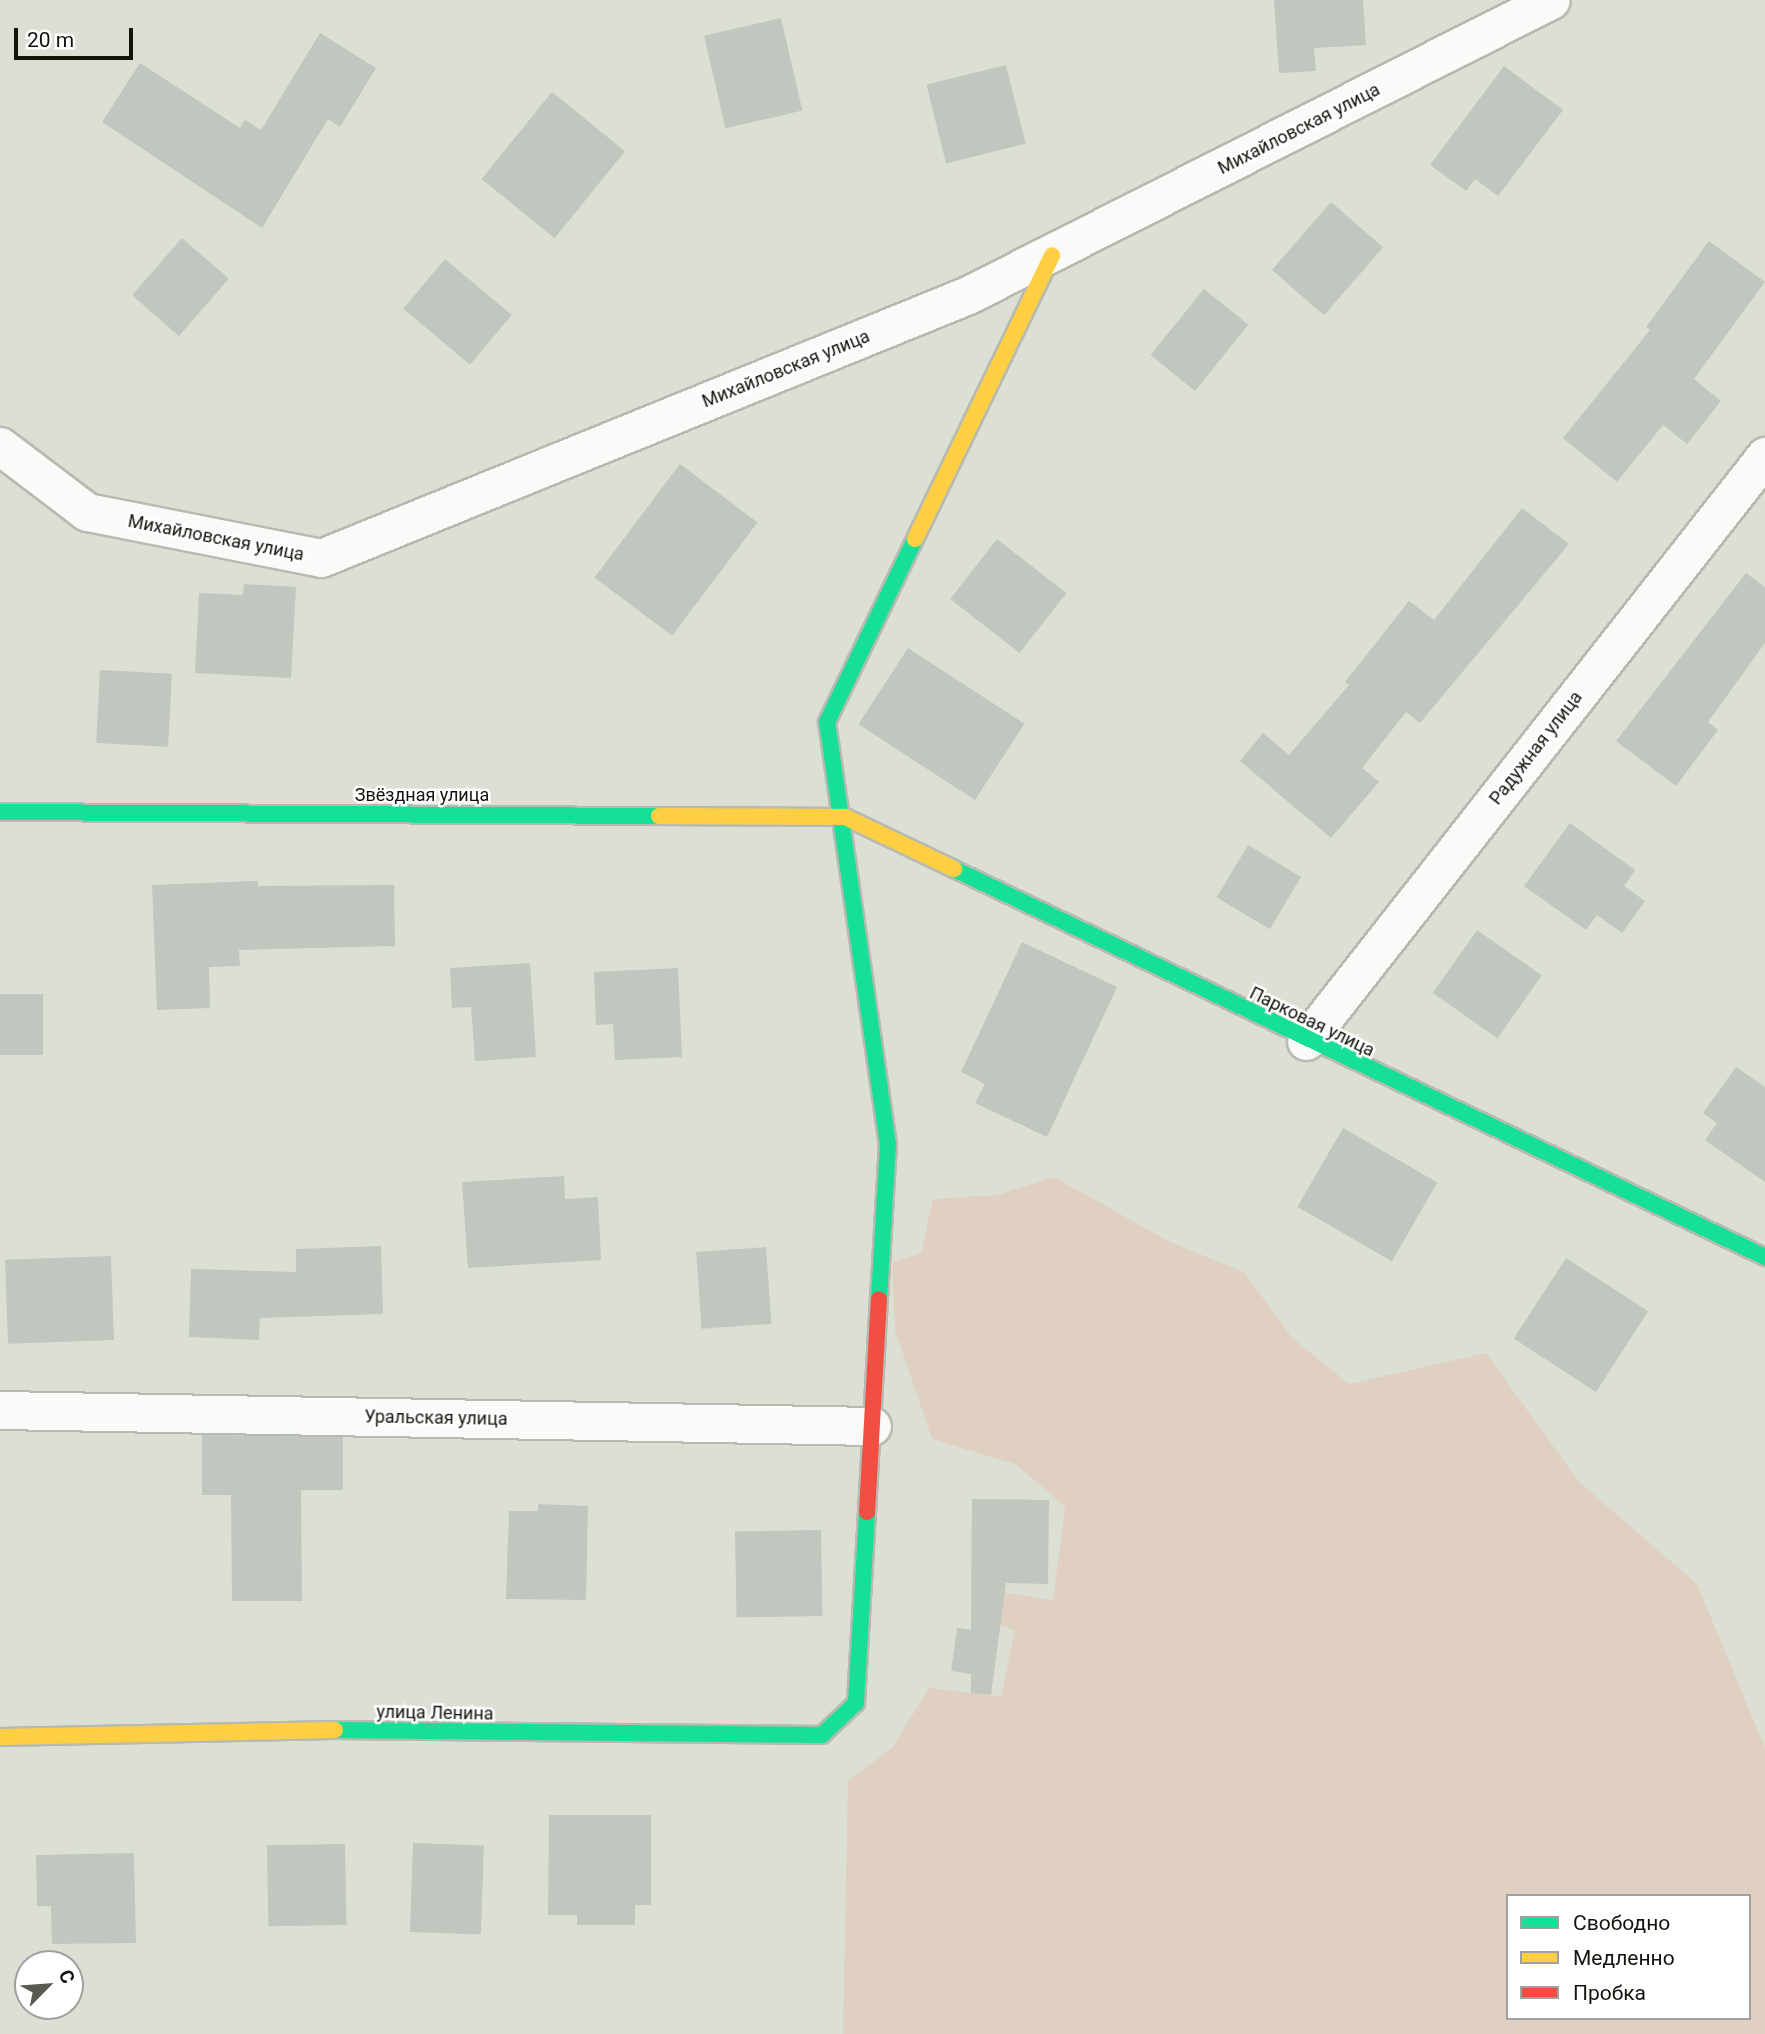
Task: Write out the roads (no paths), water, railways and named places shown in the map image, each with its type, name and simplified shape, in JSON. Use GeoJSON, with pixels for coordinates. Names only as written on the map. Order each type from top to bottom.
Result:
{"type":"FeatureCollection","features":[{"type":"Feature","properties":{"kind":"street","name":"Михайловская улица"},"geometry":{"type":"LineString","coordinates":[[0,446],[87,512],[321,558],[968,295],[1052,255],[1551,0]]}},
{"type":"Feature","properties":{"kind":"street"},"geometry":{"type":"LineString","coordinates":[[872,1426],[888,1145],[845,817],[827,722],[1052,255]]}},
{"type":"Feature","properties":{"kind":"street","name":"Радужная улица"},"geometry":{"type":"LineString","coordinates":[[1306,1041],[1765,456]]}},
{"type":"Feature","properties":{"kind":"street","name":"Звёздная улица"},"geometry":{"type":"LineString","coordinates":[[0,811],[845,817]]}},
{"type":"Feature","properties":{"kind":"street","name":"Парковая улица"},"geometry":{"type":"LineString","coordinates":[[845,817],[1306,1041],[1765,1257]]}},
{"type":"Feature","properties":{"kind":"street","name":"Уральская улица"},"geometry":{"type":"LineString","coordinates":[[0,1410],[872,1426]]}},
{"type":"Feature","properties":{"kind":"street","name":"улица Ленина"},"geometry":{"type":"LineString","coordinates":[[0,1737],[302,1730],[822,1735],[856,1703],[872,1426]]}}]}
